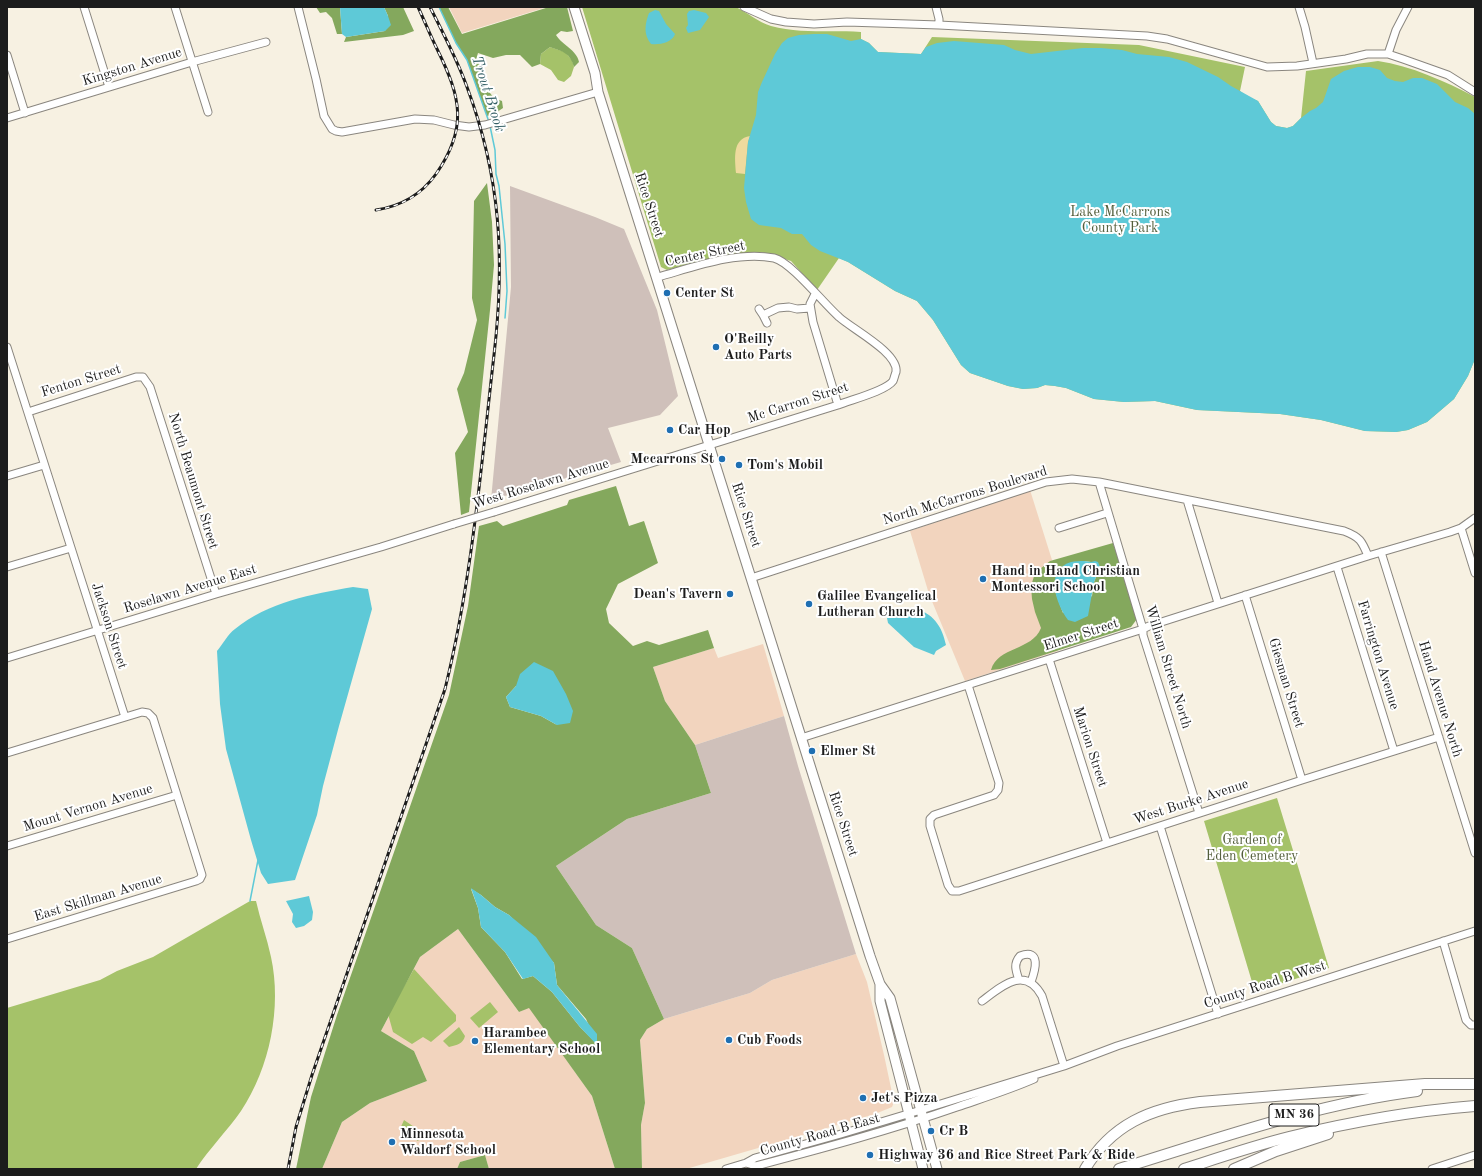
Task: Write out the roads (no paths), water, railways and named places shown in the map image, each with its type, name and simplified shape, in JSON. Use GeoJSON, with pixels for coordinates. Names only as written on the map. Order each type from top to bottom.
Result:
{"type":"FeatureCollection","features":[{"type":"Feature","properties":{"kind":"highway"},"geometry":{"type":"LineString","coordinates":[[1086,1167],[1103,1145],[1122,1128],[1146,1115],[1169,1107],[1208,1101],[1425,1084],[1475,1084]]}},
{"type":"Feature","properties":{"kind":"highway","name":"MN 36"},"geometry":{"type":"LineString","coordinates":[[1119,1169],[1313,1110],[1386,1096],[1475,1084]]}},
{"type":"Feature","properties":{"kind":"highway","name":"MN 36"},"geometry":{"type":"LineString","coordinates":[[1184,1169],[1287,1137],[1365,1120],[1414,1112],[1475,1106]]}},
{"type":"Feature","properties":{"kind":"highway"},"geometry":{"type":"LineString","coordinates":[[1234,1169],[1276,1150],[1298,1143],[1414,1112]]}},
{"type":"Feature","properties":{"kind":"main road","name":"Rice Street"},"geometry":{"type":"LineString","coordinates":[[574,7],[595,73],[598,92],[658,277],[709,446],[801,738],[880,984],[890,998],[937,1169]]}},
{"type":"Feature","properties":{"kind":"main road","name":"Rice Street"},"geometry":{"type":"LineString","coordinates":[[880,984],[880,1001],[908,1118],[922,1169]]}},
{"type":"Feature","properties":{"kind":"street"},"geometry":{"type":"LineString","coordinates":[[84,7],[109,87]]}},
{"type":"Feature","properties":{"kind":"street"},"geometry":{"type":"LineString","coordinates":[[175,7],[208,112]]}},
{"type":"Feature","properties":{"kind":"street"},"geometry":{"type":"LineString","coordinates":[[298,7],[324,116],[332,129],[336,132],[415,119],[434,120],[469,127],[486,125],[598,92]]}},
{"type":"Feature","properties":{"kind":"street"},"geometry":{"type":"LineString","coordinates":[[744,7],[771,19],[786,22],[814,24],[847,22],[939,25],[1147,36],[1168,39],[1267,67],[1286,67],[1346,59],[1367,54],[1388,54],[1448,76],[1475,92]]}},
{"type":"Feature","properties":{"kind":"street"},"geometry":{"type":"LineString","coordinates":[[936,7],[939,25]]}},
{"type":"Feature","properties":{"kind":"street"},"geometry":{"type":"LineString","coordinates":[[1299,7],[1313,63]]}},
{"type":"Feature","properties":{"kind":"street"},"geometry":{"type":"LineString","coordinates":[[1388,54],[1396,30],[1408,7]]}},
{"type":"Feature","properties":{"kind":"street","name":"Kingston Avenue"},"geometry":{"type":"LineString","coordinates":[[7,118],[192,62],[266,42]]}},
{"type":"Feature","properties":{"kind":"street"},"geometry":{"type":"LineString","coordinates":[[7,55],[25,113]]}},
{"type":"Feature","properties":{"kind":"street","name":"Center Street"},"geometry":{"type":"LineString","coordinates":[[658,277],[728,259],[750,257],[768,257],[776,259],[788,265],[839,318],[887,353],[894,361],[896,371],[893,381]]}},
{"type":"Feature","properties":{"kind":"street"},"geometry":{"type":"LineString","coordinates":[[815,294],[810,304],[810,308],[838,405]]}},
{"type":"Feature","properties":{"kind":"street"},"geometry":{"type":"LineString","coordinates":[[767,324],[761,312],[789,307],[797,309],[810,308]]}},
{"type":"Feature","properties":{"kind":"street","name":"Jackson Street"},"geometry":{"type":"LineString","coordinates":[[7,347],[125,718]]}},
{"type":"Feature","properties":{"kind":"street","name":"Fenton Street"},"geometry":{"type":"LineString","coordinates":[[28,412],[143,377]]}},
{"type":"Feature","properties":{"kind":"street","name":"North Beaumont Street"},"geometry":{"type":"LineString","coordinates":[[143,377],[150,387],[216,594]]}},
{"type":"Feature","properties":{"kind":"street","name":"Mc Carron Street"},"geometry":{"type":"LineString","coordinates":[[709,446],[838,405],[882,389],[893,381]]}},
{"type":"Feature","properties":{"kind":"street","name":"West Roselawn Avenue"},"geometry":{"type":"LineString","coordinates":[[381,547],[709,446]]}},
{"type":"Feature","properties":{"kind":"street"},"geometry":{"type":"LineString","coordinates":[[7,476],[44,464]]}},
{"type":"Feature","properties":{"kind":"street","name":"North McCarrons Boulevard"},"geometry":{"type":"LineString","coordinates":[[751,578],[1046,482],[1072,479],[1099,482],[1344,531],[1357,537],[1362,542],[1368,556]]}},
{"type":"Feature","properties":{"kind":"street","name":"William Street North"},"geometry":{"type":"LineString","coordinates":[[1099,482],[1107,513],[1143,629],[1143,635],[1199,814]]}},
{"type":"Feature","properties":{"kind":"street"},"geometry":{"type":"LineString","coordinates":[[1187,500],[1218,603]]}},
{"type":"Feature","properties":{"kind":"street"},"geometry":{"type":"LineString","coordinates":[[1059,528],[1107,513]]}},
{"type":"Feature","properties":{"kind":"street"},"geometry":{"type":"LineString","coordinates":[[1381,552],[1461,528],[1475,518]]}},
{"type":"Feature","properties":{"kind":"street"},"geometry":{"type":"LineString","coordinates":[[1461,528],[1475,573]]}},
{"type":"Feature","properties":{"kind":"street","name":"Roselawn Avenue East"},"geometry":{"type":"LineString","coordinates":[[7,658],[216,594],[381,547]]}},
{"type":"Feature","properties":{"kind":"street"},"geometry":{"type":"LineString","coordinates":[[7,567],[71,548]]}},
{"type":"Feature","properties":{"kind":"street","name":"Elmer Street"},"geometry":{"type":"LineString","coordinates":[[801,738],[1143,629],[1218,603],[1381,552]]}},
{"type":"Feature","properties":{"kind":"street","name":"Hand Avenue North"},"geometry":{"type":"LineString","coordinates":[[1381,552],[1475,853]]}},
{"type":"Feature","properties":{"kind":"street","name":"Farrington Avenue"},"geometry":{"type":"LineString","coordinates":[[1337,566],[1394,751]]}},
{"type":"Feature","properties":{"kind":"street","name":"Giesman Street"},"geometry":{"type":"LineString","coordinates":[[1245,595],[1302,780]]}},
{"type":"Feature","properties":{"kind":"street","name":"Marion Street"},"geometry":{"type":"LineString","coordinates":[[1049,659],[1107,843]]}},
{"type":"Feature","properties":{"kind":"street","name":"West Burke Avenue"},"geometry":{"type":"LineString","coordinates":[[968,685],[999,783],[998,790],[994,795],[934,815],[930,819],[930,826],[934,841],[948,885],[952,891],[959,891],[1439,737]]}},
{"type":"Feature","properties":{"kind":"street"},"geometry":{"type":"LineString","coordinates":[[7,754],[144,712],[152,716],[177,795]]}},
{"type":"Feature","properties":{"kind":"street","name":"Mount Vernon Avenue"},"geometry":{"type":"LineString","coordinates":[[7,846],[177,795]]}},
{"type":"Feature","properties":{"kind":"street","name":"East Skillman Avenue"},"geometry":{"type":"LineString","coordinates":[[7,939],[200,879],[202,873],[177,795]]}},
{"type":"Feature","properties":{"kind":"street"},"geometry":{"type":"LineString","coordinates":[[1160,826],[1218,1014]]}},
{"type":"Feature","properties":{"kind":"street","name":"County Road B West"},"geometry":{"type":"LineString","coordinates":[[922,1114],[1012,1089],[1064,1066],[1117,1046],[1475,931]]}},
{"type":"Feature","properties":{"kind":"street"},"geometry":{"type":"LineString","coordinates":[[1443,941],[1466,1020],[1473,1025]]}},
{"type":"Feature","properties":{"kind":"street"},"geometry":{"type":"LineString","coordinates":[[1019,980],[1015,963],[1020,956],[1029,955],[1036,961],[1036,967],[1031,982]]}},
{"type":"Feature","properties":{"kind":"street"},"geometry":{"type":"LineString","coordinates":[[982,1001],[1000,987],[1019,980],[1031,982],[1042,996],[1064,1066]]}},
{"type":"Feature","properties":{"kind":"street","name":"County Road B East"},"geometry":{"type":"LineString","coordinates":[[726,1169],[746,1163],[755,1158],[841,1134],[922,1114]]}},
{"type":"Feature","properties":{"kind":"street"},"geometry":{"type":"LineString","coordinates":[[1432,1169],[1475,1155]]}},
{"type":"Feature","properties":{"kind":"water"},"geometry":{"type":"Polygon","coordinates":[[[340,7],[384,7],[391,25],[385,31],[346,37],[342,34],[340,7]]]}},
{"type":"Feature","properties":{"kind":"water"},"geometry":{"type":"Polygon","coordinates":[[[655,10],[659,11],[666,24],[675,34],[671,40],[661,44],[651,44],[646,33],[646,21],[649,13],[655,10]]]}},
{"type":"Feature","properties":{"kind":"water"},"geometry":{"type":"Polygon","coordinates":[[[694,10],[706,13],[709,17],[700,30],[688,33],[686,28],[688,25],[687,14],[689,11],[694,10]]]}},
{"type":"Feature","properties":{"kind":"water","name":"Lake McCarrons County Park"},"geometry":{"type":"Polygon","coordinates":[[[827,34],[851,41],[861,39],[869,43],[878,52],[921,54],[926,47],[937,43],[954,41],[1004,45],[1015,50],[1031,54],[1083,48],[1101,48],[1122,50],[1137,54],[1169,57],[1187,62],[1218,77],[1258,101],[1271,122],[1276,126],[1287,128],[1293,126],[1301,118],[1323,102],[1331,79],[1344,71],[1358,67],[1370,67],[1380,70],[1387,78],[1395,81],[1403,82],[1413,78],[1422,78],[1437,84],[1455,102],[1468,108],[1475,114],[1475,359],[1468,376],[1454,399],[1427,422],[1408,430],[1396,432],[1365,431],[1321,420],[1280,414],[1197,410],[1155,401],[1124,402],[1094,399],[1066,388],[1045,385],[1037,388],[1023,389],[1008,386],[970,373],[961,365],[933,320],[917,301],[895,291],[848,262],[820,251],[811,245],[802,234],[792,234],[781,228],[759,225],[751,219],[744,188],[748,142],[756,115],[758,92],[775,54],[782,43],[788,38],[799,35],[827,34]]]}},
{"type":"Feature","properties":{"kind":"water"},"geometry":{"type":"Polygon","coordinates":[[[1071,562],[1098,562],[1100,567],[1094,582],[1088,616],[1075,622],[1068,620],[1060,605],[1055,588],[1055,580],[1057,572],[1063,566],[1071,562]]]}},
{"type":"Feature","properties":{"kind":"water"},"geometry":{"type":"Polygon","coordinates":[[[353,587],[368,589],[372,609],[339,726],[317,815],[295,880],[268,884],[261,873],[226,749],[220,704],[217,651],[232,631],[262,612],[291,600],[353,587]]]}},
{"type":"Feature","properties":{"kind":"water"},"geometry":{"type":"Polygon","coordinates":[[[918,609],[929,615],[937,623],[942,633],[946,645],[936,651],[934,655],[914,647],[888,623],[887,618],[897,610],[908,612],[918,609]]]}},
{"type":"Feature","properties":{"kind":"water"},"geometry":{"type":"Polygon","coordinates":[[[534,662],[553,671],[566,694],[573,711],[570,723],[557,725],[541,716],[510,707],[506,697],[516,686],[520,674],[534,662]]]}},
{"type":"Feature","properties":{"kind":"water"},"geometry":{"type":"Polygon","coordinates":[[[471,888],[495,907],[509,915],[536,937],[554,963],[557,985],[597,1034],[597,1045],[580,1027],[552,992],[533,976],[523,979],[505,952],[481,927],[478,908],[471,888]]]}},
{"type":"Feature","properties":{"kind":"water"},"geometry":{"type":"Polygon","coordinates":[[[309,896],[313,912],[312,920],[304,926],[296,928],[292,922],[293,914],[286,901],[309,896]]]}},
{"type":"Feature","properties":{"kind":"waterway","name":"Trout Brook"},"geometry":{"type":"LineString","coordinates":[[439,7],[456,43],[467,60],[489,122]]}},
{"type":"Feature","properties":{"kind":"waterway"},"geometry":{"type":"LineString","coordinates":[[490,126],[495,150],[496,174],[499,186],[505,244],[507,291],[505,318]]}},
{"type":"Feature","properties":{"kind":"waterway"},"geometry":{"type":"LineString","coordinates":[[250,901],[258,860]]}},
{"type":"Feature","properties":{"kind":"railway"},"geometry":{"type":"LineString","coordinates":[[376,210],[394,206],[417,194],[424,188],[436,174],[446,157],[453,142],[457,127],[458,113],[452,84],[418,7]]}},
{"type":"Feature","properties":{"kind":"railway"},"geometry":{"type":"LineString","coordinates":[[288,1169],[296,1127],[312,1075],[445,689],[462,607],[475,523],[497,320],[499,286],[497,220],[487,154],[478,121],[459,66],[430,7]]}},
{"type":"Feature","properties":{"kind":"place","name":"Center St"},"geometry":{"type":"Point","coordinates":[667,293]}},
{"type":"Feature","properties":{"kind":"place","name":"O'Reilly Auto Parts"},"geometry":{"type":"Point","coordinates":[716,347]}},
{"type":"Feature","properties":{"kind":"place","name":"Car Hop"},"geometry":{"type":"Point","coordinates":[670,430]}},
{"type":"Feature","properties":{"kind":"place","name":"Mccarrons St"},"geometry":{"type":"Point","coordinates":[722,459]}},
{"type":"Feature","properties":{"kind":"place","name":"Tom's Mobil"},"geometry":{"type":"Point","coordinates":[739,465]}},
{"type":"Feature","properties":{"kind":"place","name":"Hand in Hand Christian Montessori School"},"geometry":{"type":"Point","coordinates":[983,579]}},
{"type":"Feature","properties":{"kind":"place","name":"Dean's Tavern"},"geometry":{"type":"Point","coordinates":[730,594]}},
{"type":"Feature","properties":{"kind":"place","name":"Galilee Evangelical Lutheran Church"},"geometry":{"type":"Point","coordinates":[809,604]}},
{"type":"Feature","properties":{"kind":"place","name":"Elmer St"},"geometry":{"type":"Point","coordinates":[812,751]}},
{"type":"Feature","properties":{"kind":"place","name":"Cub Foods"},"geometry":{"type":"Point","coordinates":[729,1040]}},
{"type":"Feature","properties":{"kind":"place","name":"Harambee Elementary School"},"geometry":{"type":"Point","coordinates":[475,1041]}},
{"type":"Feature","properties":{"kind":"place","name":"Jet's Pizza"},"geometry":{"type":"Point","coordinates":[863,1098]}},
{"type":"Feature","properties":{"kind":"place","name":"Cr B"},"geometry":{"type":"Point","coordinates":[931,1131]}},
{"type":"Feature","properties":{"kind":"place","name":"Minnesota Waldorf School"},"geometry":{"type":"Point","coordinates":[392,1142]}},
{"type":"Feature","properties":{"kind":"place","name":"Highway 36 and Rice Street Park & Ride"},"geometry":{"type":"Point","coordinates":[870,1155]}},
{"type":"Feature","properties":{"kind":"park label","name":"Garden of Eden Cemetery"},"geometry":{"type":"Point","coordinates":[1252,848]}}]}
